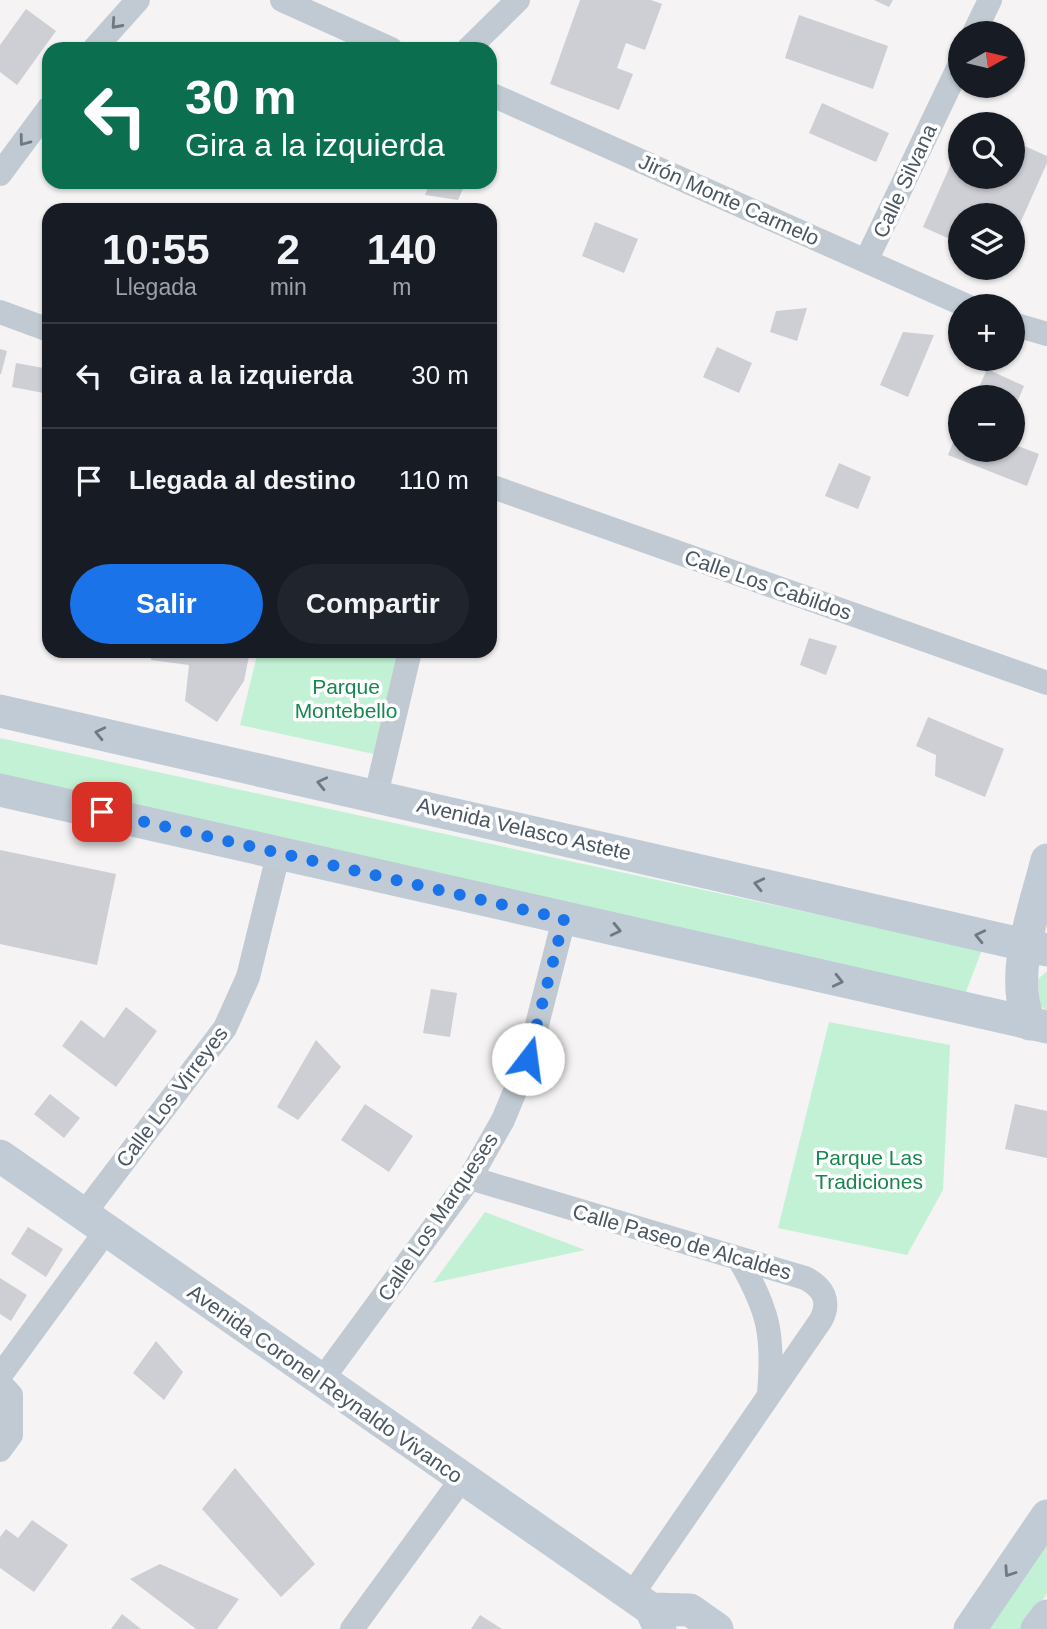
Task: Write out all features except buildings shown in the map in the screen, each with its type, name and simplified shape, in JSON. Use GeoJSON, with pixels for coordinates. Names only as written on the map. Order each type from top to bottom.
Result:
{"type":"FeatureCollection","features":[{"type":"Feature","properties":{"kind":"main road","name":"Avenida Velasco Astete"},"geometry":{"type":"LineString","coordinates":[[0,711],[1037,948]]}},
{"type":"Feature","properties":{"kind":"main road"},"geometry":{"type":"LineString","coordinates":[[0,790],[279,851],[564,919],[1038,1025]]}},
{"type":"Feature","properties":{"kind":"main road"},"geometry":{"type":"LineString","coordinates":[[1038,1025],[1021,1000],[1037,948],[1047,860]]}},
{"type":"Feature","properties":{"kind":"main road","name":"Avenida Coronel Reynaldo Vivanco"},"geometry":{"type":"LineString","coordinates":[[0,1156],[647,1611]]}},
{"type":"Feature","properties":{"kind":"main road"},"geometry":{"type":"LineString","coordinates":[[970,1629],[1047,1516]]}},
{"type":"Feature","properties":{"kind":"main road"},"geometry":{"type":"LineString","coordinates":[[647,1611],[690,1610],[716,1629]]}},
{"type":"Feature","properties":{"kind":"main road"},"geometry":{"type":"LineString","coordinates":[[1037,1629],[1047,1616]]}},
{"type":"Feature","properties":{"kind":"street"},"geometry":{"type":"LineString","coordinates":[[100,42],[138,0]]}},
{"type":"Feature","properties":{"kind":"street"},"geometry":{"type":"LineString","coordinates":[[282,0],[375,42]]}},
{"type":"Feature","properties":{"kind":"street"},"geometry":{"type":"LineString","coordinates":[[475,42],[518,0]]}},
{"type":"Feature","properties":{"kind":"street"},"geometry":{"type":"LineString","coordinates":[[980,21],[990,0]]}},
{"type":"Feature","properties":{"kind":"street","name":"Calle Silvana"},"geometry":{"type":"LineString","coordinates":[[866,261],[948,89]]}},
{"type":"Feature","properties":{"kind":"street","name":"Jirón Monte Carmelo"},"geometry":{"type":"LineString","coordinates":[[497,97],[948,298]]}},
{"type":"Feature","properties":{"kind":"street"},"geometry":{"type":"LineString","coordinates":[[0,174],[42,117]]}},
{"type":"Feature","properties":{"kind":"street"},"geometry":{"type":"LineString","coordinates":[[0,312],[42,327]]}},
{"type":"Feature","properties":{"kind":"street"},"geometry":{"type":"LineString","coordinates":[[1025,328],[1047,334]]}},
{"type":"Feature","properties":{"kind":"street","name":"Calle Los Cabildos"},"geometry":{"type":"LineString","coordinates":[[497,488],[1047,683]]}},
{"type":"Feature","properties":{"kind":"street"},"geometry":{"type":"LineString","coordinates":[[376,795],[408,658]]}},
{"type":"Feature","properties":{"kind":"street","name":"Calle Los Virreyes"},"geometry":{"type":"LineString","coordinates":[[0,1377],[94,1223],[225,1028],[248,976],[279,851]]}},
{"type":"Feature","properties":{"kind":"street","name":"Calle Los Marqueses"},"geometry":{"type":"LineString","coordinates":[[321,1381],[470,1178],[503,1120],[528,1059],[564,919]]}},
{"type":"Feature","properties":{"kind":"street","name":"Calle Paseo de Alcaldes"},"geometry":{"type":"LineString","coordinates":[[470,1178],[805,1278],[817,1284],[825,1295],[826,1310],[821,1320],[769,1396],[647,1611]]}},
{"type":"Feature","properties":{"kind":"street"},"geometry":{"type":"LineString","coordinates":[[739,1259],[768,1317],[772,1343],[769,1396]]}},
{"type":"Feature","properties":{"kind":"street"},"geometry":{"type":"LineString","coordinates":[[0,1383],[11,1395],[11,1435],[0,1450]]}},
{"type":"Feature","properties":{"kind":"street"},"geometry":{"type":"LineString","coordinates":[[352,1629],[461,1479]]}},
{"type":"Feature","properties":{"kind":"green space","name":"Parque Montebello"},"geometry":{"type":"Polygon","coordinates":[[[256,658],[403,658],[383,756],[240,725],[256,658]]]}},
{"type":"Feature","properties":{"kind":"green space"},"geometry":{"type":"Polygon","coordinates":[[[0,738],[982,950],[965,994],[0,777],[0,738]]]}},
{"type":"Feature","properties":{"kind":"green space"},"geometry":{"type":"Polygon","coordinates":[[[1047,971],[1047,1010],[1040,1006],[1038,979],[1047,971]]]}},
{"type":"Feature","properties":{"kind":"green space","name":"Parque Las Tradiciones"},"geometry":{"type":"Polygon","coordinates":[[[829,1022],[950,1045],[943,1190],[907,1255],[778,1228],[829,1022]]]}},
{"type":"Feature","properties":{"kind":"green space"},"geometry":{"type":"Polygon","coordinates":[[[485,1212],[585,1250],[433,1283],[485,1212]]]}},
{"type":"Feature","properties":{"kind":"green space"},"geometry":{"type":"Polygon","coordinates":[[[1047,1536],[1047,1594],[1023,1629],[983,1629],[1047,1536]]]}},
{"type":"Feature","properties":{"kind":"route"},"geometry":{"type":"LineString","coordinates":[[102,812],[564,919],[528,1059]]}}]}
